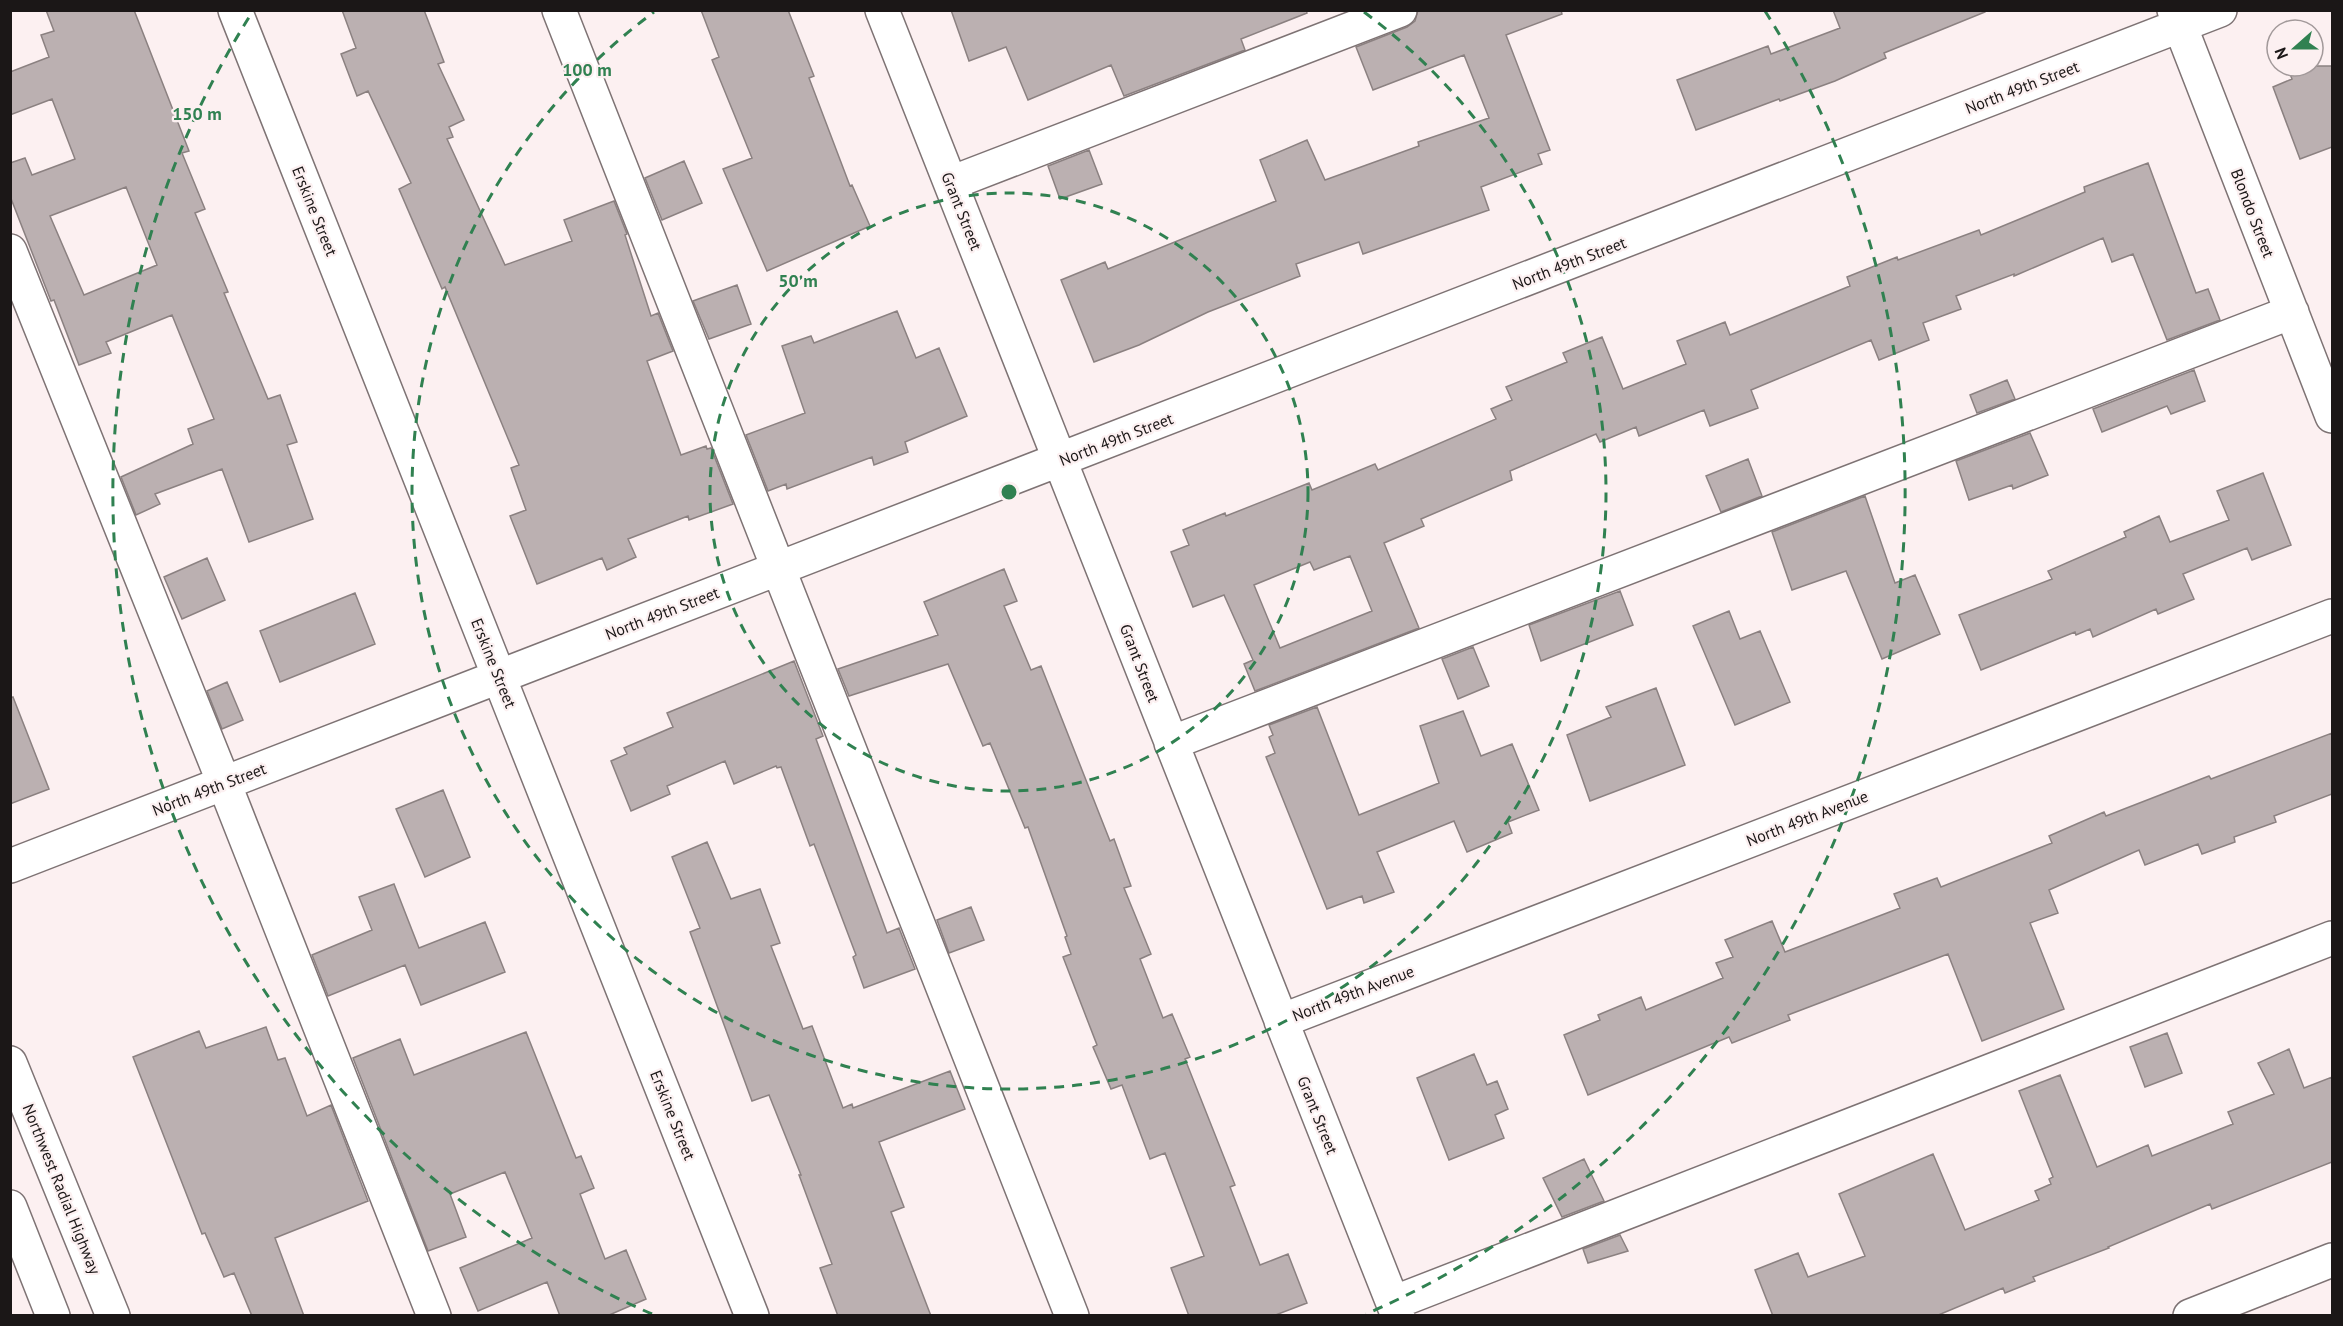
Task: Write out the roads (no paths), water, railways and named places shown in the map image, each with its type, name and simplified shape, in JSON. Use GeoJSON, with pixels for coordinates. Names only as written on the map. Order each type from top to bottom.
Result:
{"type":"FeatureCollection","features":[{"type":"Feature","properties":{"kind":"street","name":"Erskine Street"},"geometry":{"type":"LineString","coordinates":[[235,10],[752,1316]]}},
{"type":"Feature","properties":{"kind":"street"},"geometry":{"type":"LineString","coordinates":[[559,10],[1072,1316]]}},
{"type":"Feature","properties":{"kind":"street","name":"Grant Street"},"geometry":{"type":"LineString","coordinates":[[882,10],[1395,1309]]}},
{"type":"Feature","properties":{"kind":"street"},"geometry":{"type":"LineString","coordinates":[[951,183],[1400,10]]}},
{"type":"Feature","properties":{"kind":"street","name":"North 49th Street"},"geometry":{"type":"LineString","coordinates":[[10,866],[1061,460],[2177,18],[2220,10]]}},
{"type":"Feature","properties":{"kind":"street","name":"Blondo Street"},"geometry":{"type":"LineString","coordinates":[[2177,18],[2332,416]]}},
{"type":"Feature","properties":{"kind":"street"},"geometry":{"type":"LineString","coordinates":[[10,251],[224,783],[434,1316]]}},
{"type":"Feature","properties":{"kind":"street"},"geometry":{"type":"LineString","coordinates":[[1171,743],[2292,312]]}},
{"type":"Feature","properties":{"kind":"street","name":"North 49th Avenue"},"geometry":{"type":"LineString","coordinates":[[1281,1021],[2332,616]]}},
{"type":"Feature","properties":{"kind":"street"},"geometry":{"type":"LineString","coordinates":[[1395,1309],[2332,938]]}},
{"type":"Feature","properties":{"kind":"street","name":"Northwest Radial Highway"},"geometry":{"type":"LineString","coordinates":[[10,1063],[113,1316]]}},
{"type":"Feature","properties":{"kind":"street"},"geometry":{"type":"LineString","coordinates":[[12,1213],[53,1316]]}},
{"type":"Feature","properties":{"kind":"street"},"geometry":{"type":"LineString","coordinates":[[2190,1316],[2332,1260]]}}]}
